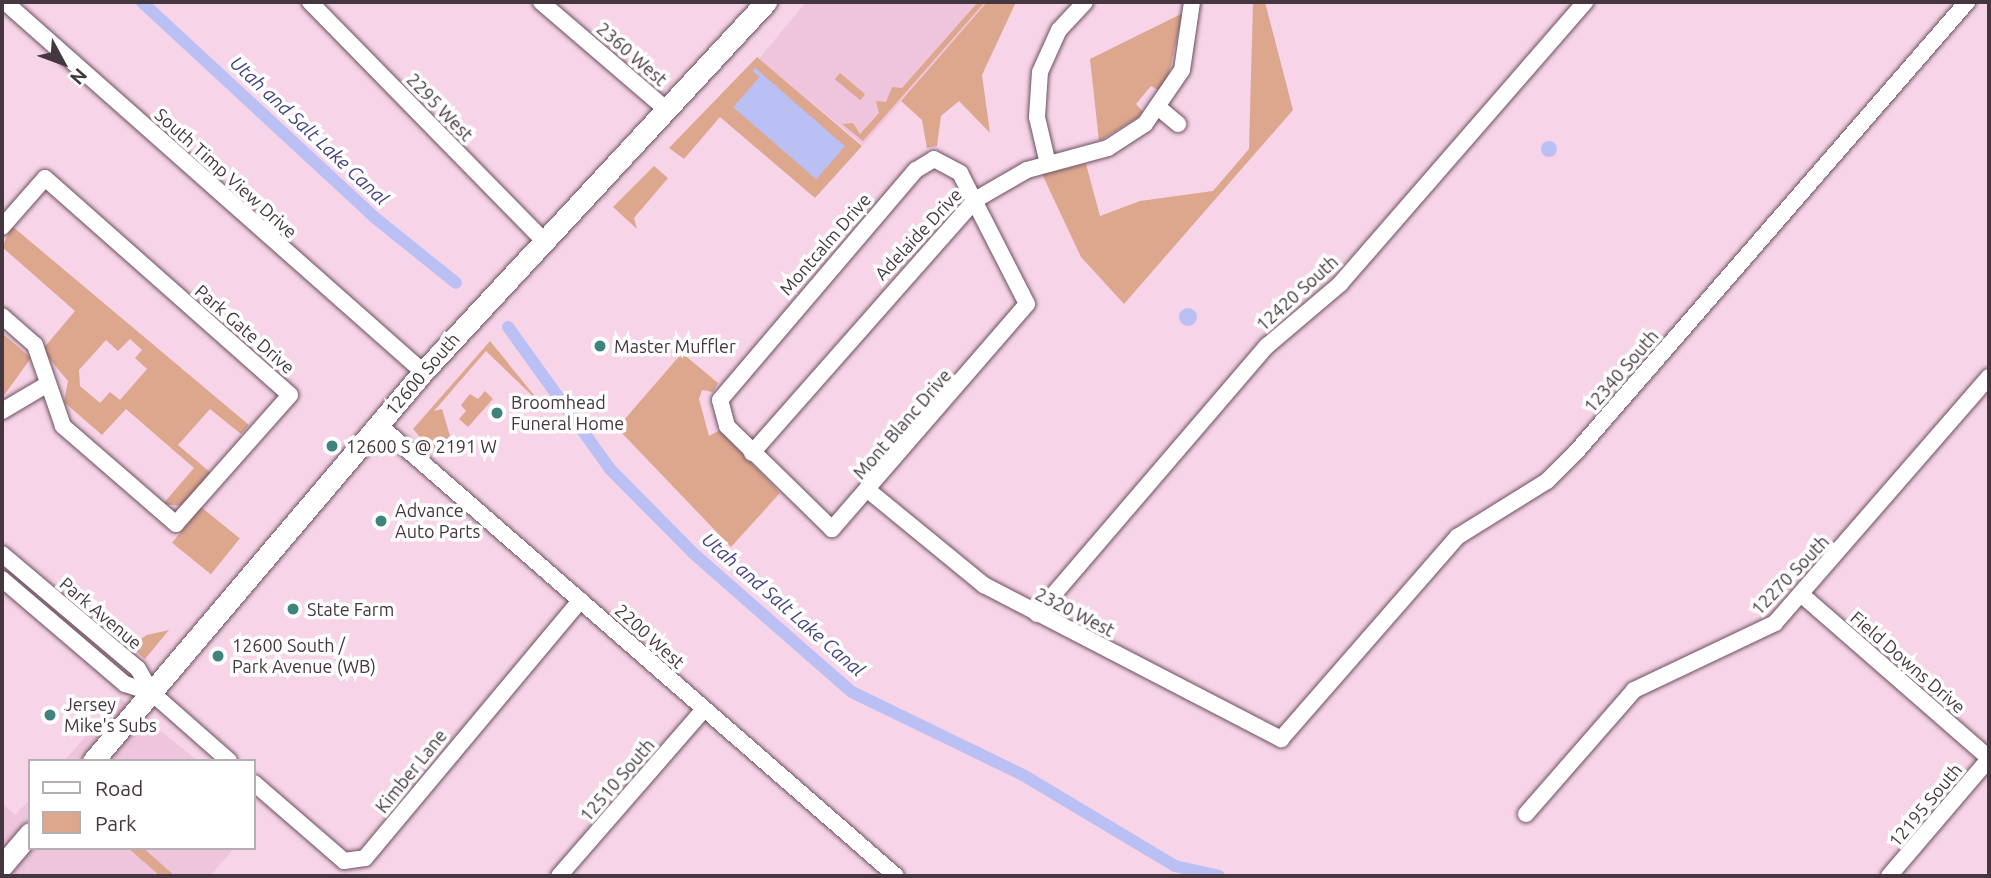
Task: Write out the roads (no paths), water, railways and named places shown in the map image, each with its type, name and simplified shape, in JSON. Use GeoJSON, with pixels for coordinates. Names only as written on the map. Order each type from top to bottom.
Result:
{"type":"FeatureCollection","features":[{"type":"Feature","properties":{"kind":"main road","name":"12600 South"},"geometry":{"type":"LineString","coordinates":[[95,759],[423,372],[542,239],[766,2]]}},
{"type":"Feature","properties":{"kind":"main road"},"geometry":{"type":"LineString","coordinates":[[2,866],[28,835]]}},
{"type":"Feature","properties":{"kind":"street","name":"South Timp View Drive"},"geometry":{"type":"LineString","coordinates":[[5,2],[423,372]]}},
{"type":"Feature","properties":{"kind":"street","name":"2295 West"},"geometry":{"type":"LineString","coordinates":[[310,2],[542,239]]}},
{"type":"Feature","properties":{"kind":"street","name":"2360 West"},"geometry":{"type":"LineString","coordinates":[[541,2],[666,109]]}},
{"type":"Feature","properties":{"kind":"street"},"geometry":{"type":"LineString","coordinates":[[1048,164],[1037,117],[1041,72],[1059,30],[1084,2]]}},
{"type":"Feature","properties":{"kind":"street","name":"Adelaide Drive"},"geometry":{"type":"LineString","coordinates":[[752,453],[975,200],[1048,164],[1108,148],[1159,108],[1189,48],[1192,2]]}},
{"type":"Feature","properties":{"kind":"street","name":"12420 South"},"geometry":{"type":"LineString","coordinates":[[1037,614],[1267,346],[1340,284],[1585,2]]}},
{"type":"Feature","properties":{"kind":"street","name":"12340 South"},"geometry":{"type":"LineString","coordinates":[[1282,739],[1457,537],[1547,481],[1577,451],[1967,2]]}},
{"type":"Feature","properties":{"kind":"street"},"geometry":{"type":"LineString","coordinates":[[1159,108],[1178,124]]}},
{"type":"Feature","properties":{"kind":"street","name":"Montcalm Drive"},"geometry":{"type":"LineString","coordinates":[[720,412],[725,389],[921,164],[949,163],[975,200]]}},
{"type":"Feature","properties":{"kind":"street","name":"Park Gate Drive"},"geometry":{"type":"LineString","coordinates":[[2,227],[45,178],[290,394],[176,524],[63,426],[46,385]]}},
{"type":"Feature","properties":{"kind":"street","name":"Mont Blanc Drive"},"geometry":{"type":"LineString","coordinates":[[720,412],[752,453],[832,529],[869,491],[1027,304],[975,200]]}},
{"type":"Feature","properties":{"kind":"street"},"geometry":{"type":"LineString","coordinates":[[2,316],[35,345],[46,385],[2,411]]}},
{"type":"Feature","properties":{"kind":"street","name":"12270 South"},"geometry":{"type":"LineString","coordinates":[[1526,814],[1634,690],[1754,636],[1802,595],[1989,377]]}},
{"type":"Feature","properties":{"kind":"street","name":"2200 West"},"geometry":{"type":"LineString","coordinates":[[378,424],[896,876]]}},
{"type":"Feature","properties":{"kind":"street","name":"2320 West"},"geometry":{"type":"LineString","coordinates":[[869,491],[956,565],[1037,614],[1282,739]]}},
{"type":"Feature","properties":{"kind":"street","name":"Park Avenue"},"geometry":{"type":"LineString","coordinates":[[2,554],[138,669],[152,693]]}},
{"type":"Feature","properties":{"kind":"street"},"geometry":{"type":"LineString","coordinates":[[2,579],[125,684],[152,693],[227,759]]}},
{"type":"Feature","properties":{"kind":"street","name":"Field Downs Drive"},"geometry":{"type":"LineString","coordinates":[[1802,595],[1989,759]]}},
{"type":"Feature","properties":{"kind":"street","name":"Kimber Lane"},"geometry":{"type":"LineString","coordinates":[[256,785],[344,861],[365,858],[581,600]]}},
{"type":"Feature","properties":{"kind":"street","name":"12510 South"},"geometry":{"type":"LineString","coordinates":[[559,876],[704,709]]}},
{"type":"Feature","properties":{"kind":"street","name":"12195 South"},"geometry":{"type":"LineString","coordinates":[[1889,876],[1989,759]]}},
{"type":"Feature","properties":{"kind":"water"},"geometry":{"type":"Polygon","coordinates":[[[762,74],[845,146],[816,179],[733,107],[762,74]]]}},
{"type":"Feature","properties":{"kind":"water"},"geometry":{"type":"Polygon","coordinates":[[[1549,141],[1555,143],[1555,155],[1549,157],[1543,155],[1541,149],[1543,143],[1549,141]]]}},
{"type":"Feature","properties":{"kind":"water"},"geometry":{"type":"Polygon","coordinates":[[[1188,308],[1194,311],[1197,317],[1194,323],[1188,326],[1182,323],[1179,317],[1182,311],[1188,308]]]}},
{"type":"Feature","properties":{"kind":"waterway","name":"Utah and Salt Lake Canal"},"geometry":{"type":"LineString","coordinates":[[142,2],[374,217],[456,283]]}},
{"type":"Feature","properties":{"kind":"waterway"},"geometry":{"type":"LineString","coordinates":[[755,70],[761,75]]}},
{"type":"Feature","properties":{"kind":"waterway","name":"Utah and Salt Lake Canal"},"geometry":{"type":"LineString","coordinates":[[508,327],[610,469],[693,553],[852,692],[1023,775],[1175,866],[1219,876]]}},
{"type":"Feature","properties":{"kind":"place","name":"Master Muffler"},"geometry":{"type":"Point","coordinates":[600,346]}},
{"type":"Feature","properties":{"kind":"place","name":"Broomhead Funeral Home"},"geometry":{"type":"Point","coordinates":[497,413]}},
{"type":"Feature","properties":{"kind":"place","name":"12600 S @ 2191 W"},"geometry":{"type":"Point","coordinates":[332,446]}},
{"type":"Feature","properties":{"kind":"place","name":"Advance Auto Parts"},"geometry":{"type":"Point","coordinates":[381,521]}},
{"type":"Feature","properties":{"kind":"place","name":"State Farm"},"geometry":{"type":"Point","coordinates":[293,609]}},
{"type":"Feature","properties":{"kind":"place","name":"12600 South / Park Avenue (WB)"},"geometry":{"type":"Point","coordinates":[218,656]}},
{"type":"Feature","properties":{"kind":"place","name":"Jersey Mike's Subs"},"geometry":{"type":"Point","coordinates":[50,715]}}]}
